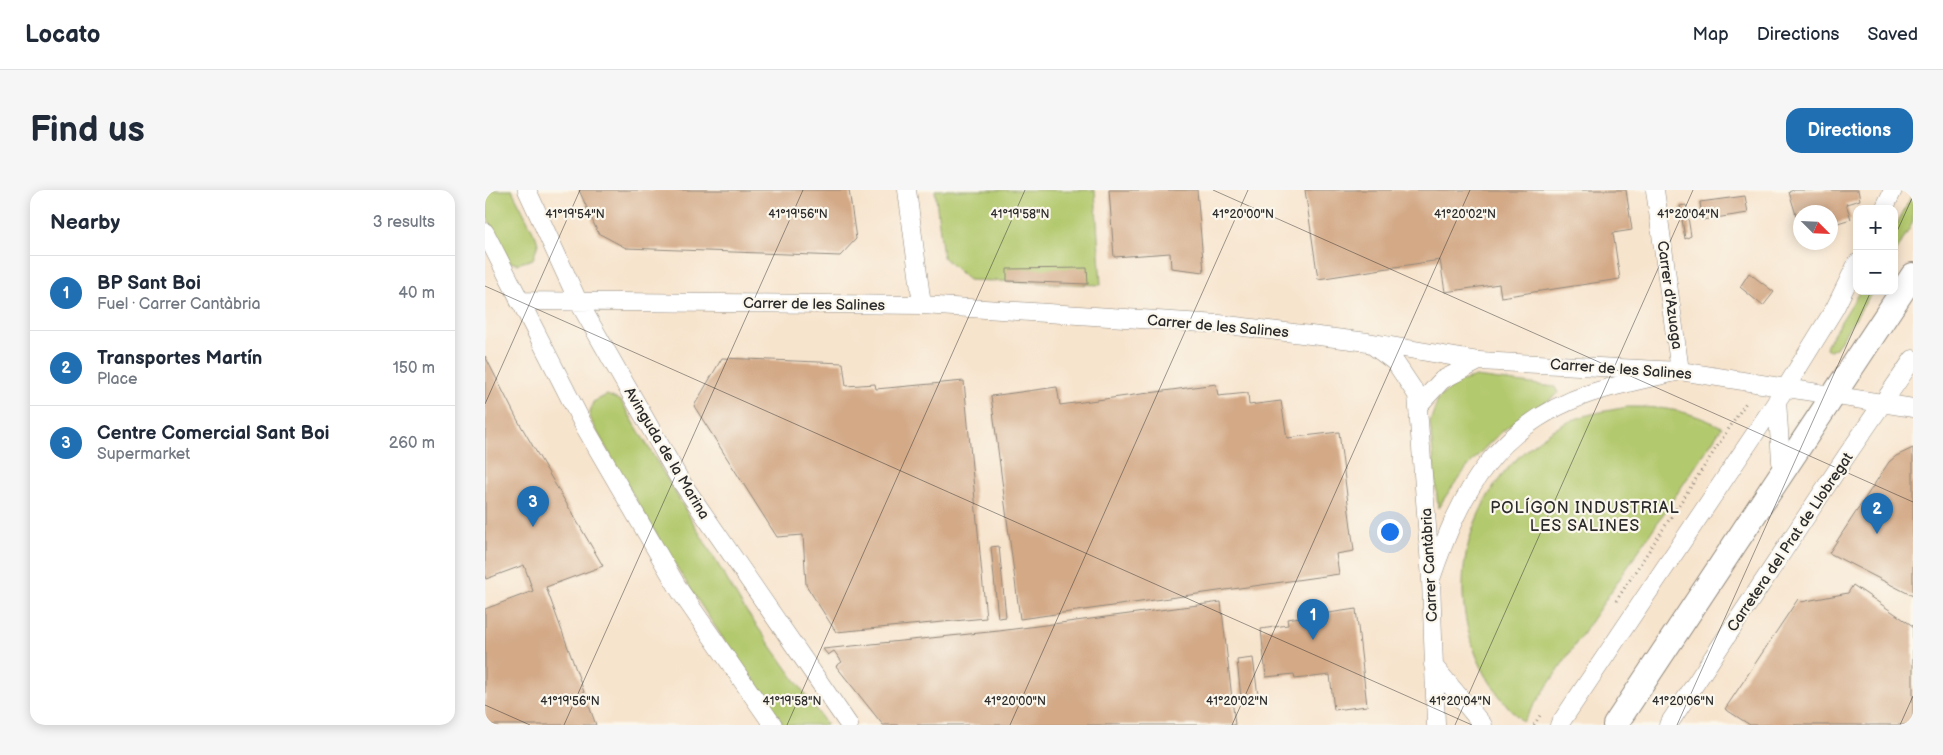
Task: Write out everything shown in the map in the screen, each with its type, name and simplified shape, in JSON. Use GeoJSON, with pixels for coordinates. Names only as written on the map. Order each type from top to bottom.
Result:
{"type":"FeatureCollection","features":[{"type":"Feature","properties":{"kind":"street","name":"Avinguda de la Marina"},"geometry":{"type":"LineString","coordinates":[[527,190],[578,301],[680,480],[849,725]]}},
{"type":"Feature","properties":{"kind":"street"},"geometry":{"type":"LineString","coordinates":[[907,190],[922,305]]}},
{"type":"Feature","properties":{"kind":"street","name":"Carrer d'Azuaga"},"geometry":{"type":"LineString","coordinates":[[1655,190],[1680,371]]}},
{"type":"Feature","properties":{"kind":"street"},"geometry":{"type":"LineString","coordinates":[[1886,205],[1893,190]]}},
{"type":"Feature","properties":{"kind":"street"},"geometry":{"type":"LineString","coordinates":[[485,232],[583,424],[680,590],[773,725]]}},
{"type":"Feature","properties":{"kind":"street"},"geometry":{"type":"LineString","coordinates":[[1559,725],[1781,394],[1835,308],[1853,272]]}},
{"type":"Feature","properties":{"kind":"street"},"geometry":{"type":"LineString","coordinates":[[1615,725],[1913,276]]}},
{"type":"Feature","properties":{"kind":"street","name":"Carrer de les Salines"},"geometry":{"type":"LineString","coordinates":[[519,301],[922,305],[1219,324],[1368,342],[1479,361],[1680,371],[1759,384],[1781,394],[1833,396],[1913,408]]}},
{"type":"Feature","properties":{"kind":"street","name":"Carrer Cantàbria"},"geometry":{"type":"LineString","coordinates":[[1368,342],[1395,362],[1417,395],[1419,405],[1431,579],[1436,725]]}},
{"type":"Feature","properties":{"kind":"street","name":"Carretera del Prat de Llobregat"},"geometry":{"type":"LineString","coordinates":[[1668,725],[1913,359]]}},
{"type":"Feature","properties":{"kind":"street"},"geometry":{"type":"LineString","coordinates":[[1419,405],[1442,380],[1479,361]]}},
{"type":"Feature","properties":{"kind":"street"},"geometry":{"type":"LineString","coordinates":[[1431,579],[1454,517],[1468,490],[1482,468],[1502,446],[1543,416],[1590,394],[1680,371]]}},
{"type":"Feature","properties":{"kind":"street"},"geometry":{"type":"LineString","coordinates":[[1781,394],[1782,476]]}},
{"type":"Feature","properties":{"kind":"street"},"geometry":{"type":"LineString","coordinates":[[1433,665],[1483,725]]}},
{"type":"Feature","properties":{"kind":"path"},"geometry":{"type":"LineString","coordinates":[[1677,509],[1759,384]]}},
{"type":"Feature","properties":{"kind":"green space"},"geometry":{"type":"Polygon","coordinates":[[[485,190],[512,190],[536,237],[538,244],[533,259],[517,264],[510,262],[485,213],[485,190]]]}},
{"type":"Feature","properties":{"kind":"green space"},"geometry":{"type":"Polygon","coordinates":[[[935,190],[1095,190],[1101,285],[969,280],[943,257],[935,190]]]}},
{"type":"Feature","properties":{"kind":"green space"},"geometry":{"type":"Polygon","coordinates":[[[1913,193],[1913,222],[1898,249],[1898,222],[1913,193]]]}},
{"type":"Feature","properties":{"kind":"green space"},"geometry":{"type":"Polygon","coordinates":[[[1858,295],[1870,295],[1836,348],[1830,351],[1826,348],[1858,295]]]}},
{"type":"Feature","properties":{"kind":"green space"},"geometry":{"type":"Polygon","coordinates":[[[1476,377],[1555,387],[1558,393],[1517,420],[1483,449],[1438,508],[1430,422],[1438,399],[1456,383],[1476,377]]]}},
{"type":"Feature","properties":{"kind":"green space"},"geometry":{"type":"Polygon","coordinates":[[[607,395],[621,401],[742,605],[827,725],[784,725],[731,651],[657,535],[589,417],[593,402],[607,395]]]}},
{"type":"Feature","properties":{"kind":"green space"},"geometry":{"type":"Polygon","coordinates":[[[1628,407],[1654,408],[1687,413],[1722,427],[1523,722],[1493,687],[1473,647],[1464,606],[1465,564],[1475,523],[1495,485],[1524,452],[1570,421],[1594,413],[1628,407]]]}},
{"type":"Feature","properties":{"kind":"building"},"geometry":{"type":"Polygon","coordinates":[[[579,190],[849,190],[856,239],[840,256],[626,248],[598,233],[579,190]]]}},
{"type":"Feature","properties":{"kind":"building"},"geometry":{"type":"Polygon","coordinates":[[[1109,190],[1197,190],[1204,272],[1171,268],[1170,253],[1114,257],[1109,190]]]}},
{"type":"Feature","properties":{"kind":"building"},"geometry":{"type":"Polygon","coordinates":[[[1305,190],[1626,190],[1632,230],[1613,233],[1620,279],[1501,297],[1499,284],[1445,292],[1440,260],[1318,279],[1305,190]]]}},
{"type":"Feature","properties":{"kind":"building"},"geometry":{"type":"Polygon","coordinates":[[[1793,190],[1858,190],[1860,200],[1846,204],[1851,219],[1838,223],[1838,205],[1793,205],[1789,192],[1793,190]]]}},
{"type":"Feature","properties":{"kind":"building"},"geometry":{"type":"Polygon","coordinates":[[[1745,196],[1748,213],[1702,220],[1700,202],[1745,196]]]}},
{"type":"Feature","properties":{"kind":"building"},"geometry":{"type":"Polygon","coordinates":[[[1686,205],[1691,236],[1685,239],[1680,206],[1686,205]]]}},
{"type":"Feature","properties":{"kind":"building"},"geometry":{"type":"Polygon","coordinates":[[[1087,268],[1088,284],[1007,281],[1007,269],[1087,268]]]}},
{"type":"Feature","properties":{"kind":"building"},"geometry":{"type":"Polygon","coordinates":[[[1749,273],[1774,292],[1763,306],[1740,287],[1749,273]]]}},
{"type":"Feature","properties":{"kind":"building"},"geometry":{"type":"Polygon","coordinates":[[[485,356],[517,419],[603,566],[546,587],[596,725],[485,725],[485,609],[533,591],[524,565],[486,579],[485,577],[485,356]]]}},
{"type":"Feature","properties":{"kind":"building"},"geometry":{"type":"Polygon","coordinates":[[[722,358],[843,363],[846,386],[875,384],[876,389],[964,381],[986,618],[836,632],[806,585],[803,535],[777,537],[694,406],[722,358]]]}},
{"type":"Feature","properties":{"kind":"building"},"geometry":{"type":"Polygon","coordinates":[[[1216,384],[1218,396],[1248,393],[1249,405],[1281,401],[1287,438],[1339,432],[1354,551],[1336,554],[1339,574],[1020,619],[991,396],[1057,387],[1060,405],[1216,384]]]}},
{"type":"Feature","properties":{"kind":"building"},"geometry":{"type":"Polygon","coordinates":[[[1913,448],[1913,596],[1829,553],[1889,462],[1896,456],[1913,448]]]}},
{"type":"Feature","properties":{"kind":"building"},"geometry":{"type":"Polygon","coordinates":[[[999,546],[1006,617],[998,618],[991,547],[999,546]]]}},
{"type":"Feature","properties":{"kind":"building"},"geometry":{"type":"Polygon","coordinates":[[[1853,585],[1913,626],[1913,725],[1750,725],[1725,709],[1798,599],[1801,602],[1848,593],[1853,585]]]}},
{"type":"Feature","properties":{"kind":"building"},"geometry":{"type":"Polygon","coordinates":[[[1221,602],[1235,725],[883,725],[836,666],[842,662],[834,651],[828,655],[823,649],[999,631],[1221,602]]]}},
{"type":"Feature","properties":{"kind":"building"},"geometry":{"type":"Polygon","coordinates":[[[1356,609],[1367,706],[1334,710],[1330,675],[1295,679],[1294,674],[1266,677],[1261,629],[1288,625],[1287,619],[1356,609]]]}},
{"type":"Feature","properties":{"kind":"building"},"geometry":{"type":"Polygon","coordinates":[[[1253,658],[1258,696],[1241,698],[1237,660],[1253,658]]]}},
{"type":"Feature","properties":{"kind":"place","name":"Centre Comercial Sant Boi"},"geometry":{"type":"Point","coordinates":[533,527]}},
{"type":"Feature","properties":{"kind":"place","name":"Transportes Martín"},"geometry":{"type":"Point","coordinates":[1877,534]}},
{"type":"Feature","properties":{"kind":"place","name":"BP Sant Boi"},"geometry":{"type":"Point","coordinates":[1313,640]}},
{"type":"Feature","properties":{"kind":"district","name":"POLÍGON INDUSTRIAL LES SALINES"},"geometry":{"type":"Point","coordinates":[1585,516]}}]}
